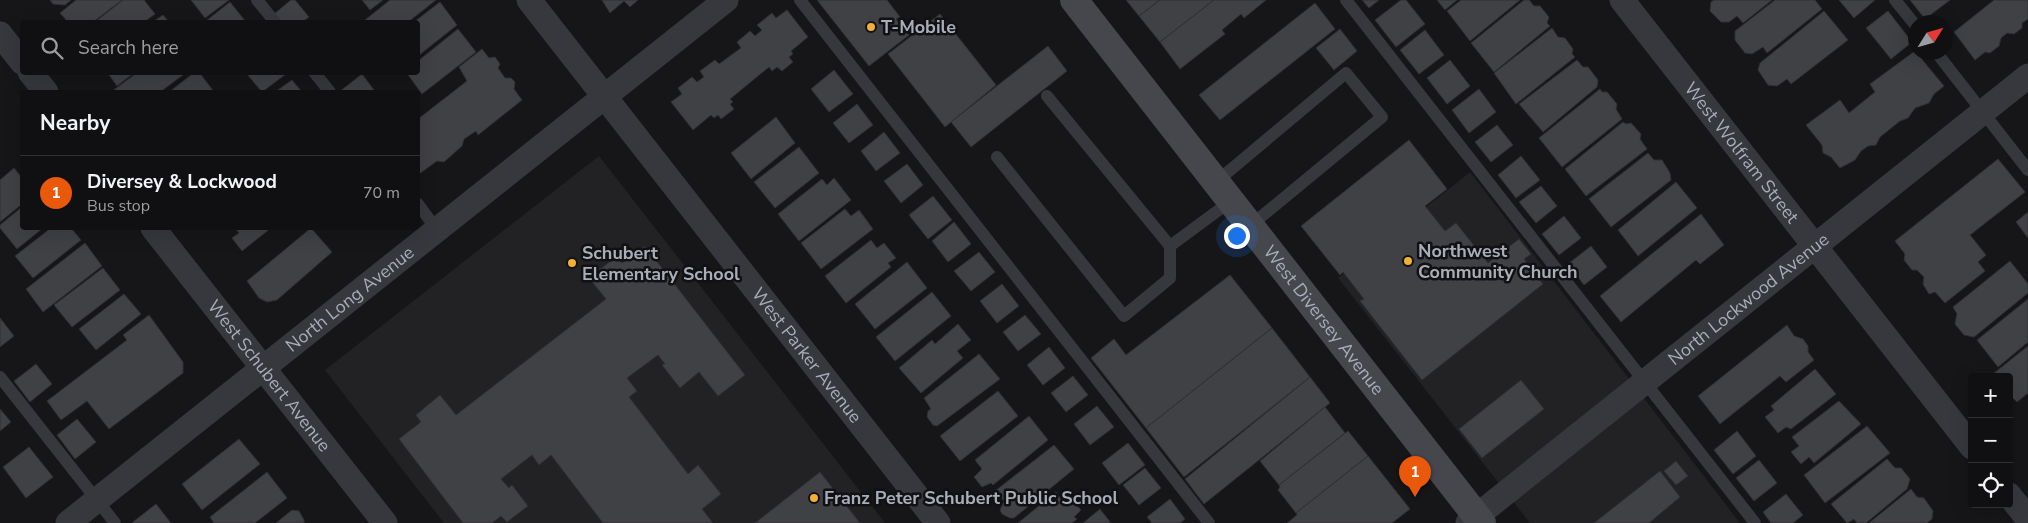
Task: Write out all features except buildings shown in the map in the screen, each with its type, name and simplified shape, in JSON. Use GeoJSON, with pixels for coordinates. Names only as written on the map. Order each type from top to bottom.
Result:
{"type":"FeatureCollection","features":[{"type":"Feature","properties":{"kind":"main road","name":"West Diversey Avenue"},"geometry":{"type":"LineString","coordinates":[[1074,0],[1476,521]]}},
{"type":"Feature","properties":{"kind":"street","name":"West Parker Avenue"},"geometry":{"type":"LineString","coordinates":[[529,0],[938,523]]}},
{"type":"Feature","properties":{"kind":"street","name":"North Long Avenue"},"geometry":{"type":"LineString","coordinates":[[68,523],[726,0]]}},
{"type":"Feature","properties":{"kind":"street","name":"West Wolfram Street"},"geometry":{"type":"LineString","coordinates":[[1622,0],[1968,442]]}},
{"type":"Feature","properties":{"kind":"street"},"geometry":{"type":"LineString","coordinates":[[0,34],[20,59]]}},
{"type":"Feature","properties":{"kind":"street"},"geometry":{"type":"LineString","coordinates":[[32,75],[44,90]]}},
{"type":"Feature","properties":{"kind":"street","name":"North Lockwood Avenue"},"geometry":{"type":"LineString","coordinates":[[1476,521],[1645,382],[2028,76]]}},
{"type":"Feature","properties":{"kind":"street","name":"West Schubert Avenue"},"geometry":{"type":"LineString","coordinates":[[154,230],[385,523]]}},
{"type":"Feature","properties":{"kind":"street"},"geometry":{"type":"LineString","coordinates":[[2013,500],[2028,519]]}},
{"type":"Feature","properties":{"kind":"lane"},"geometry":{"type":"LineString","coordinates":[[258,0],[273,20]]}},
{"type":"Feature","properties":{"kind":"lane"},"geometry":{"type":"LineString","coordinates":[[800,0],[1209,523]]}},
{"type":"Feature","properties":{"kind":"lane"},"geometry":{"type":"LineString","coordinates":[[1346,0],[1755,523]]}},
{"type":"Feature","properties":{"kind":"lane"},"geometry":{"type":"LineString","coordinates":[[1895,0],[1908,16]]}},
{"type":"Feature","properties":{"kind":"lane"},"geometry":{"type":"LineString","coordinates":[[1942,60],[2028,170]]}},
{"type":"Feature","properties":{"kind":"lane"},"geometry":{"type":"LineString","coordinates":[[1170,246],[1223,191],[1346,73],[1382,117],[1250,226]]}},
{"type":"Feature","properties":{"kind":"lane"},"geometry":{"type":"LineString","coordinates":[[316,75],[328,90]]}},
{"type":"Feature","properties":{"kind":"lane"},"geometry":{"type":"LineString","coordinates":[[997,157],[1124,316],[1170,278],[1170,246],[1047,96]]}},
{"type":"Feature","properties":{"kind":"lane"},"geometry":{"type":"LineString","coordinates":[[420,207],[437,230]]}},
{"type":"Feature","properties":{"kind":"lane"},"geometry":{"type":"LineString","coordinates":[[0,377],[115,523]]}},
{"type":"Feature","properties":{"kind":"shaded area","name":"Schubert Elementary School"},"geometry":{"type":"Polygon","coordinates":[[[599,156],[885,523],[444,523],[325,370],[599,156]]]}},
{"type":"Feature","properties":{"kind":"shaded area"},"geometry":{"type":"Polygon","coordinates":[[[1470,172],[1740,523],[1530,523],[1338,278],[1470,172]]]}},
{"type":"Feature","properties":{"kind":"place","name":"T-Mobile"},"geometry":{"type":"Point","coordinates":[871,27]}},
{"type":"Feature","properties":{"kind":"place","name":"Northwest Community Church"},"geometry":{"type":"Point","coordinates":[1408,261]}},
{"type":"Feature","properties":{"kind":"place","name":"Schubert Elementary School"},"geometry":{"type":"Point","coordinates":[572,263]}},
{"type":"Feature","properties":{"kind":"place","name":"Diversey & Lockwood"},"geometry":{"type":"Point","coordinates":[1415,497]}},
{"type":"Feature","properties":{"kind":"place","name":"Franz Peter Schubert Public School"},"geometry":{"type":"Point","coordinates":[814,498]}}]}
